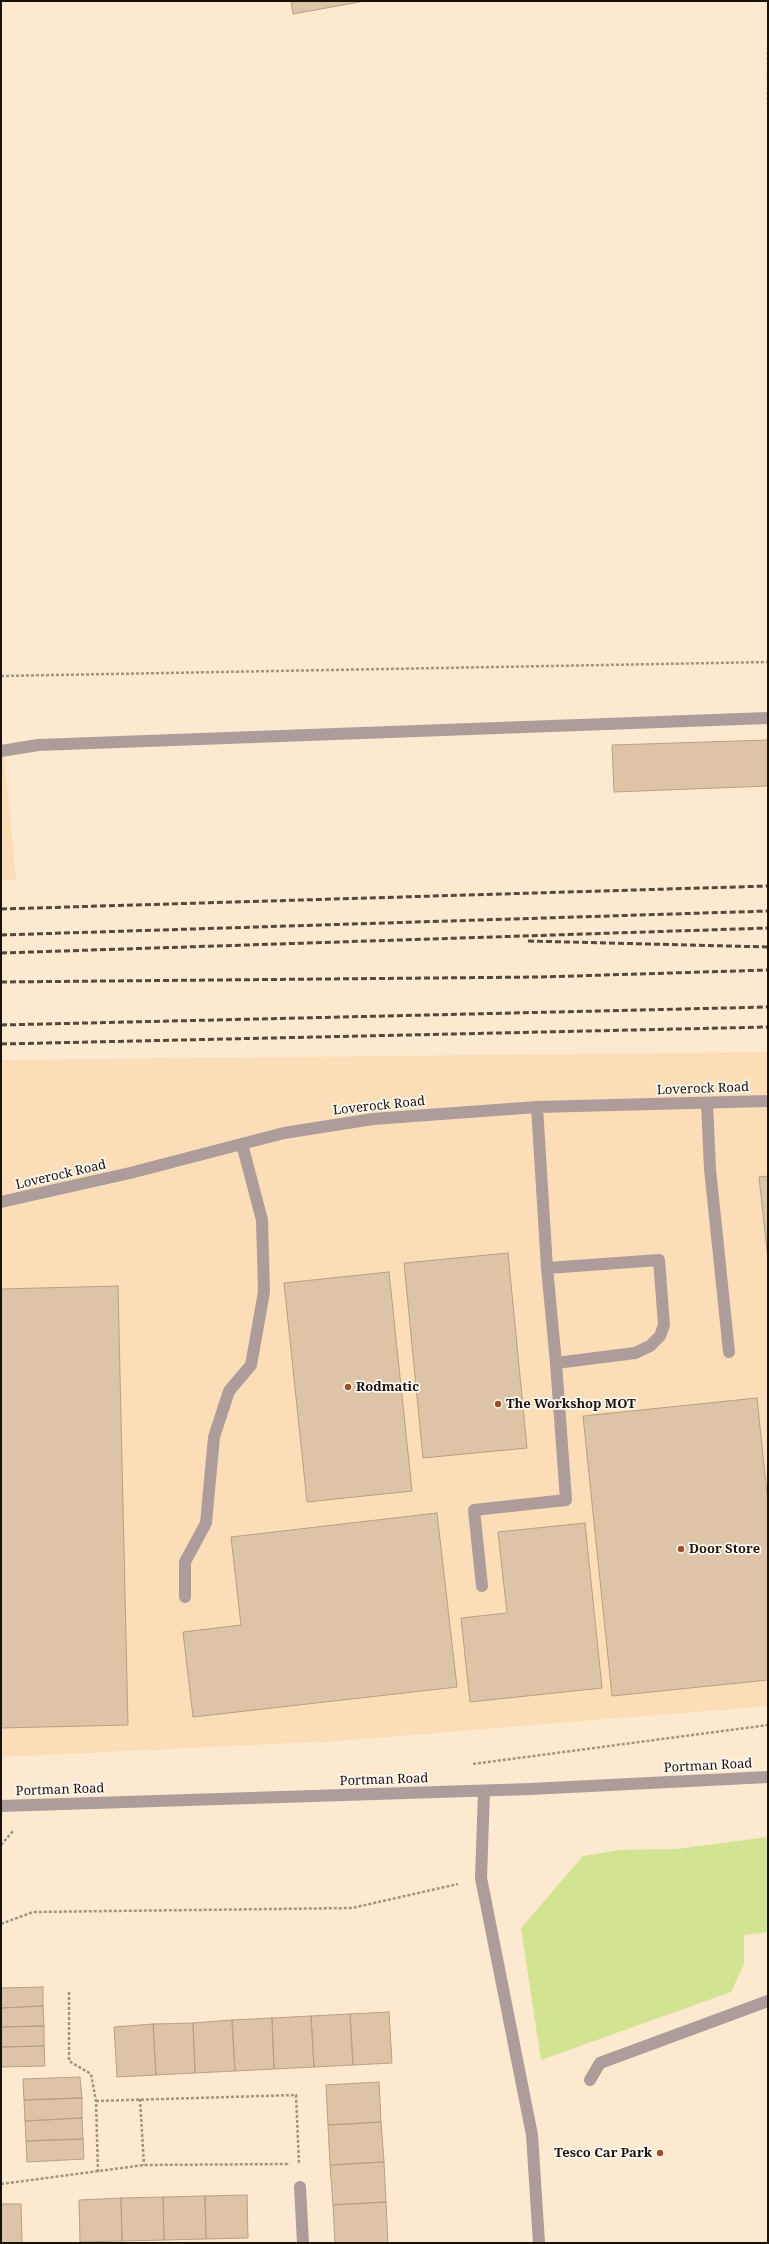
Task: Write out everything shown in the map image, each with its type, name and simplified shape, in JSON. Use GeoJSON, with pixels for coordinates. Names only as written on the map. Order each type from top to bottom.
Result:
{"type":"FeatureCollection","features":[{"type":"Feature","properties":{"kind":"street"},"geometry":{"type":"LineString","coordinates":[[1,751],[38,745],[768,718]]}},
{"type":"Feature","properties":{"kind":"street","name":"Loverock Road"},"geometry":{"type":"LineString","coordinates":[[1,1202],[291,1132],[373,1119],[537,1108],[768,1101]]}},
{"type":"Feature","properties":{"kind":"street"},"geometry":{"type":"LineString","coordinates":[[707,1103],[710,1169],[729,1352]]}},
{"type":"Feature","properties":{"kind":"street"},"geometry":{"type":"LineString","coordinates":[[482,1586],[474,1510],[566,1500],[556,1363],[546,1268],[537,1108]]}},
{"type":"Feature","properties":{"kind":"street"},"geometry":{"type":"LineString","coordinates":[[185,1597],[185,1562],[206,1523],[214,1437],[229,1391],[251,1365],[264,1292],[262,1220],[242,1144]]}},
{"type":"Feature","properties":{"kind":"street"},"geometry":{"type":"LineString","coordinates":[[546,1268],[659,1260],[664,1326],[660,1336],[650,1346],[635,1353],[556,1363]]}},
{"type":"Feature","properties":{"kind":"street","name":"Portman Road"},"geometry":{"type":"LineString","coordinates":[[1,1806],[484,1790],[768,1777]]}},
{"type":"Feature","properties":{"kind":"street"},"geometry":{"type":"LineString","coordinates":[[484,1790],[481,1878],[532,2135],[539,2243]]}},
{"type":"Feature","properties":{"kind":"street"},"geometry":{"type":"LineString","coordinates":[[590,2080],[600,2064],[768,2001]]}},
{"type":"Feature","properties":{"kind":"street"},"geometry":{"type":"LineString","coordinates":[[300,2187],[303,2243]]}},
{"type":"Feature","properties":{"kind":"path"},"geometry":{"type":"LineString","coordinates":[[768,47],[768,106]]}},
{"type":"Feature","properties":{"kind":"path"},"geometry":{"type":"LineString","coordinates":[[1,676],[768,662]]}},
{"type":"Feature","properties":{"kind":"path"},"geometry":{"type":"LineString","coordinates":[[469,1765],[768,1725]]}},
{"type":"Feature","properties":{"kind":"path"},"geometry":{"type":"LineString","coordinates":[[1,1924],[33,1912],[352,1908],[481,1878]]}},
{"type":"Feature","properties":{"kind":"path"},"geometry":{"type":"LineString","coordinates":[[69,1992],[69,2061],[91,2074],[96,2101],[98,2172]]}},
{"type":"Feature","properties":{"kind":"path"},"geometry":{"type":"LineString","coordinates":[[96,2101],[296,2095],[300,2187]]}},
{"type":"Feature","properties":{"kind":"path"},"geometry":{"type":"LineString","coordinates":[[140,2099],[144,2165]]}},
{"type":"Feature","properties":{"kind":"path"},"geometry":{"type":"LineString","coordinates":[[1,2184],[144,2165],[299,2164]]}},
{"type":"Feature","properties":{"kind":"shaded area"},"geometry":{"type":"Polygon","coordinates":[[[1,743],[3,743],[16,880],[1,880],[1,743]]]}},
{"type":"Feature","properties":{"kind":"shaded area"},"geometry":{"type":"Polygon","coordinates":[[[768,1052],[768,1706],[336,1741],[1,1757],[1,1060],[768,1052]]]}},
{"type":"Feature","properties":{"kind":"green space"},"geometry":{"type":"Polygon","coordinates":[[[768,1837],[768,1932],[744,1935],[744,1964],[731,1992],[541,2060],[521,1928],[583,1856],[620,1850],[676,1849],[768,1837]]]}},
{"type":"Feature","properties":{"kind":"building"},"geometry":{"type":"Polygon","coordinates":[[[291,1],[365,1],[293,14],[291,1]]]}},
{"type":"Feature","properties":{"kind":"building"},"geometry":{"type":"Polygon","coordinates":[[[768,740],[768,786],[614,792],[612,745],[768,740]]]}},
{"type":"Feature","properties":{"kind":"building"},"geometry":{"type":"Polygon","coordinates":[[[768,1176],[768,1260],[759,1177],[768,1176]]]}},
{"type":"Feature","properties":{"kind":"building"},"geometry":{"type":"Polygon","coordinates":[[[508,1253],[527,1448],[423,1458],[404,1263],[508,1253]]]}},
{"type":"Feature","properties":{"kind":"building","name":"Rodmatic"},"geometry":{"type":"Polygon","coordinates":[[[389,1272],[412,1491],[307,1502],[284,1283],[389,1272]]]}},
{"type":"Feature","properties":{"kind":"building"},"geometry":{"type":"Polygon","coordinates":[[[118,1286],[128,1725],[1,1728],[1,1289],[118,1286]]]}},
{"type":"Feature","properties":{"kind":"building"},"geometry":{"type":"Polygon","coordinates":[[[757,1398],[768,1504],[768,1680],[612,1696],[583,1416],[757,1398]]]}},
{"type":"Feature","properties":{"kind":"building"},"geometry":{"type":"Polygon","coordinates":[[[437,1513],[457,1687],[193,1717],[183,1632],[241,1625],[231,1537],[437,1513]]]}},
{"type":"Feature","properties":{"kind":"building"},"geometry":{"type":"Polygon","coordinates":[[[585,1523],[602,1688],[470,1702],[461,1618],[507,1613],[498,1532],[585,1523]]]}},
{"type":"Feature","properties":{"kind":"building"},"geometry":{"type":"Polygon","coordinates":[[[43,1987],[43,2006],[1,2008],[1,1988],[43,1987]]]}},
{"type":"Feature","properties":{"kind":"building"},"geometry":{"type":"Polygon","coordinates":[[[43,2006],[44,2026],[1,2027],[1,2008],[43,2006]]]}},
{"type":"Feature","properties":{"kind":"building"},"geometry":{"type":"Polygon","coordinates":[[[389,2012],[392,2063],[353,2065],[350,2014],[389,2012]]]}},
{"type":"Feature","properties":{"kind":"building"},"geometry":{"type":"Polygon","coordinates":[[[350,2014],[353,2065],[314,2067],[311,2016],[350,2014]]]}},
{"type":"Feature","properties":{"kind":"building"},"geometry":{"type":"Polygon","coordinates":[[[311,2016],[314,2067],[274,2069],[272,2018],[311,2016]]]}},
{"type":"Feature","properties":{"kind":"building"},"geometry":{"type":"Polygon","coordinates":[[[272,2018],[274,2069],[235,2071],[232,2020],[272,2018]]]}},
{"type":"Feature","properties":{"kind":"building"},"geometry":{"type":"Polygon","coordinates":[[[232,2020],[235,2071],[195,2073],[193,2023],[232,2020]]]}},
{"type":"Feature","properties":{"kind":"building"},"geometry":{"type":"Polygon","coordinates":[[[193,2023],[195,2073],[156,2075],[153,2024],[193,2023]]]}},
{"type":"Feature","properties":{"kind":"building"},"geometry":{"type":"Polygon","coordinates":[[[153,2024],[156,2075],[117,2077],[114,2027],[153,2024]]]}},
{"type":"Feature","properties":{"kind":"building"},"geometry":{"type":"Polygon","coordinates":[[[44,2026],[44,2046],[1,2047],[1,2027],[44,2026]]]}},
{"type":"Feature","properties":{"kind":"building"},"geometry":{"type":"Polygon","coordinates":[[[44,2046],[45,2066],[1,2067],[1,2047],[44,2046]]]}},
{"type":"Feature","properties":{"kind":"building"},"geometry":{"type":"Polygon","coordinates":[[[80,2077],[82,2098],[24,2100],[23,2079],[80,2077]]]}},
{"type":"Feature","properties":{"kind":"building"},"geometry":{"type":"Polygon","coordinates":[[[379,2082],[381,2122],[328,2125],[326,2085],[379,2082]]]}},
{"type":"Feature","properties":{"kind":"building"},"geometry":{"type":"Polygon","coordinates":[[[82,2098],[82,2118],[25,2121],[24,2100],[82,2098]]]}},
{"type":"Feature","properties":{"kind":"building"},"geometry":{"type":"Polygon","coordinates":[[[82,2118],[83,2139],[26,2141],[25,2121],[82,2118]]]}},
{"type":"Feature","properties":{"kind":"building"},"geometry":{"type":"Polygon","coordinates":[[[381,2122],[384,2162],[330,2165],[328,2125],[381,2122]]]}},
{"type":"Feature","properties":{"kind":"building"},"geometry":{"type":"Polygon","coordinates":[[[83,2139],[84,2159],[27,2162],[26,2141],[83,2139]]]}},
{"type":"Feature","properties":{"kind":"building"},"geometry":{"type":"Polygon","coordinates":[[[384,2162],[386,2202],[333,2205],[330,2165],[384,2162]]]}},
{"type":"Feature","properties":{"kind":"building"},"geometry":{"type":"Polygon","coordinates":[[[247,2195],[248,2238],[206,2239],[205,2196],[247,2195]]]}},
{"type":"Feature","properties":{"kind":"building"},"geometry":{"type":"Polygon","coordinates":[[[205,2196],[206,2239],[164,2240],[163,2197],[205,2196]]]}},
{"type":"Feature","properties":{"kind":"building"},"geometry":{"type":"Polygon","coordinates":[[[163,2197],[164,2240],[122,2241],[121,2198],[163,2197]]]}},
{"type":"Feature","properties":{"kind":"building"},"geometry":{"type":"Polygon","coordinates":[[[121,2198],[122,2241],[80,2242],[79,2200],[121,2198]]]}},
{"type":"Feature","properties":{"kind":"building"},"geometry":{"type":"Polygon","coordinates":[[[386,2202],[388,2243],[335,2243],[333,2205],[386,2202]]]}},
{"type":"Feature","properties":{"kind":"building"},"geometry":{"type":"Polygon","coordinates":[[[1,2204],[21,2204],[22,2243],[1,2243],[1,2204]]]}},
{"type":"Feature","properties":{"kind":"railway"},"geometry":{"type":"LineString","coordinates":[[1,909],[768,886]]}},
{"type":"Feature","properties":{"kind":"railway"},"geometry":{"type":"LineString","coordinates":[[1,935],[768,911]]}},
{"type":"Feature","properties":{"kind":"railway"},"geometry":{"type":"LineString","coordinates":[[1,953],[768,928]]}},
{"type":"Feature","properties":{"kind":"railway"},"geometry":{"type":"LineString","coordinates":[[528,941],[768,947]]}},
{"type":"Feature","properties":{"kind":"railway"},"geometry":{"type":"LineString","coordinates":[[1,982],[541,977],[768,970]]}},
{"type":"Feature","properties":{"kind":"railway"},"geometry":{"type":"LineString","coordinates":[[1,1025],[768,1007]]}},
{"type":"Feature","properties":{"kind":"railway"},"geometry":{"type":"LineString","coordinates":[[1,1044],[768,1027]]}},
{"type":"Feature","properties":{"kind":"place","name":"Rodmatic"},"geometry":{"type":"Point","coordinates":[348,1387]}},
{"type":"Feature","properties":{"kind":"place","name":"The Workshop MOT"},"geometry":{"type":"Point","coordinates":[498,1404]}},
{"type":"Feature","properties":{"kind":"place","name":"Door Store"},"geometry":{"type":"Point","coordinates":[681,1549]}},
{"type":"Feature","properties":{"kind":"place","name":"Tesco Car Park"},"geometry":{"type":"Point","coordinates":[660,2153]}}]}
